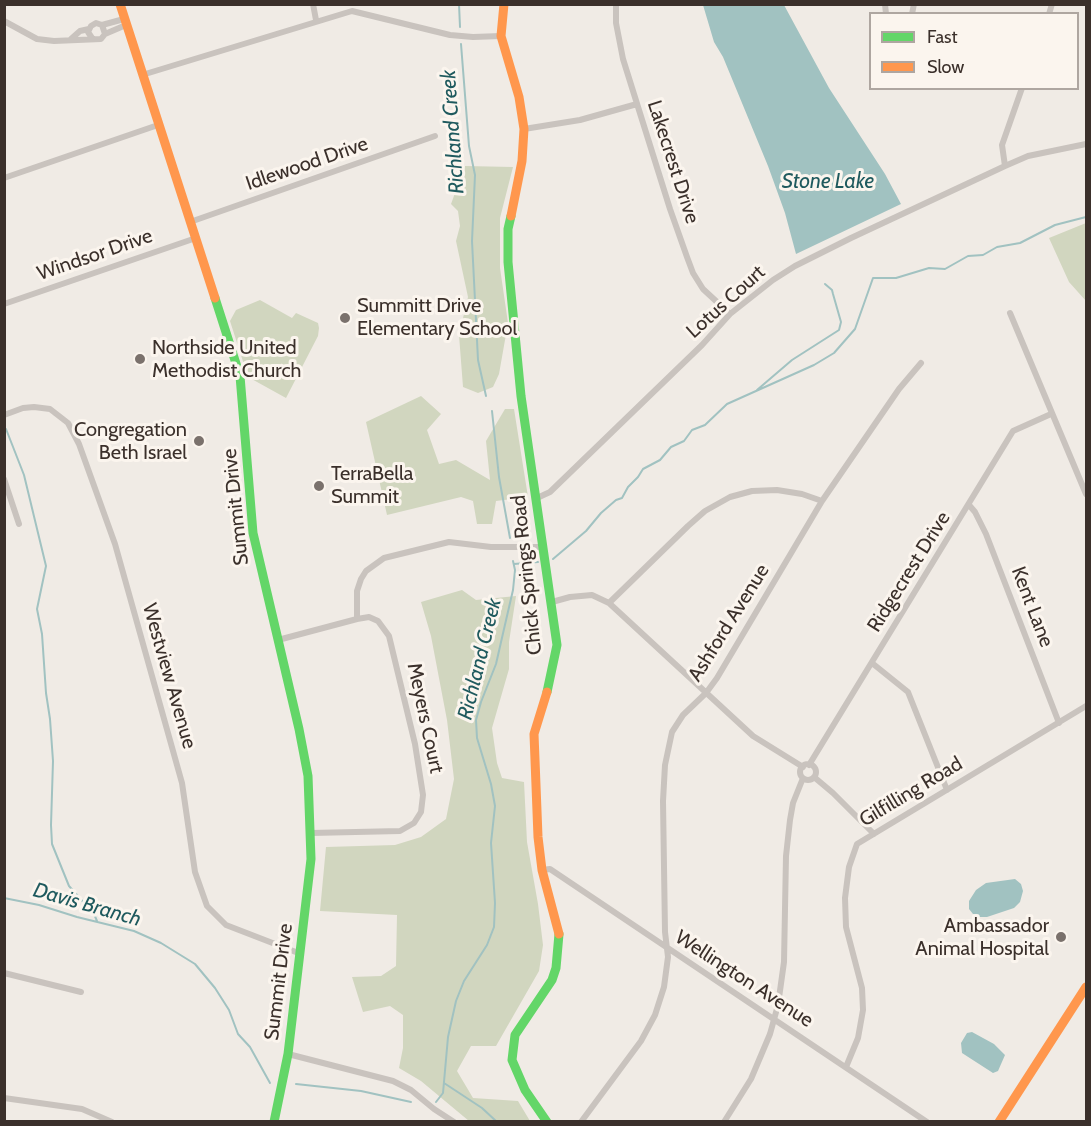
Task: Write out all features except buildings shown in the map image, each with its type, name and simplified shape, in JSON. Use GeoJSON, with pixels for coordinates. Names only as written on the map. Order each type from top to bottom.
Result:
{"type":"FeatureCollection","features":[{"type":"Feature","properties":{"kind":"street","name":"Summit Drive"},"geometry":{"type":"LineString","coordinates":[[120,4],[240,376],[245,414],[253,533],[308,776],[311,859],[288,1054],[274,1122]]}},
{"type":"Feature","properties":{"kind":"street"},"geometry":{"type":"LineString","coordinates":[[313,4],[316,20]]}},
{"type":"Feature","properties":{"kind":"street","name":"Chick Springs Road"},"geometry":{"type":"LineString","coordinates":[[504,4],[501,36],[519,98],[524,129],[522,161],[510,214],[507,242],[520,396],[537,498],[557,645],[554,667],[534,734],[538,837],[542,870],[559,931],[558,957],[552,980],[515,1035],[512,1053],[516,1071],[525,1090],[547,1122]]}},
{"type":"Feature","properties":{"kind":"street","name":"Lakecrest Drive"},"geometry":{"type":"LineString","coordinates":[[616,4],[620,46],[670,209],[693,273],[708,295],[730,314]]}},
{"type":"Feature","properties":{"kind":"street"},"geometry":{"type":"LineString","coordinates":[[142,75],[344,12],[360,11],[450,34],[473,37],[501,36]]}},
{"type":"Feature","properties":{"kind":"street"},"geometry":{"type":"LineString","coordinates":[[4,21],[36,39],[54,41],[92,38],[98,40],[125,22]]}},
{"type":"Feature","properties":{"kind":"street"},"geometry":{"type":"LineString","coordinates":[[71,39],[80,31],[96,23],[102,25],[125,22]]}},
{"type":"Feature","properties":{"kind":"street"},"geometry":{"type":"LineString","coordinates":[[102,25],[105,34]]}},
{"type":"Feature","properties":{"kind":"street"},"geometry":{"type":"LineString","coordinates":[[89,28],[89,36],[92,38]]}},
{"type":"Feature","properties":{"kind":"street"},"geometry":{"type":"LineString","coordinates":[[1005,166],[1002,145],[1021,90]]}},
{"type":"Feature","properties":{"kind":"street"},"geometry":{"type":"LineString","coordinates":[[524,129],[580,120],[637,104]]}},
{"type":"Feature","properties":{"kind":"street"},"geometry":{"type":"LineString","coordinates":[[4,178],[158,125]]}},
{"type":"Feature","properties":{"kind":"street","name":"Idlewood Drive"},"geometry":{"type":"LineString","coordinates":[[190,222],[435,136]]}},
{"type":"Feature","properties":{"kind":"street","name":"Lotus Court"},"geometry":{"type":"LineString","coordinates":[[537,498],[550,492],[578,466],[702,345],[730,314],[767,284],[795,266],[1005,166],[1028,156],[1086,144]]}},
{"type":"Feature","properties":{"kind":"street","name":"Windsor Drive"},"geometry":{"type":"LineString","coordinates":[[4,304],[196,238]]}},
{"type":"Feature","properties":{"kind":"street"},"geometry":{"type":"LineString","coordinates":[[1010,313],[1086,494]]}},
{"type":"Feature","properties":{"kind":"street","name":"Ashford Avenue"},"geometry":{"type":"LineString","coordinates":[[581,1122],[631,1057],[656,1015],[664,987],[668,957],[665,932],[662,829],[665,765],[669,740],[683,715],[706,693],[717,678],[822,501],[899,389],[921,363]]}},
{"type":"Feature","properties":{"kind":"street","name":"Westview Avenue"},"geometry":{"type":"LineString","coordinates":[[4,415],[23,408],[34,407],[50,410],[68,423],[79,444],[115,544],[179,771],[195,872],[207,906],[226,925],[301,954]]}},
{"type":"Feature","properties":{"kind":"street","name":"Ridgecrest Drive"},"geometry":{"type":"LineString","coordinates":[[806,766],[872,663],[1013,431],[1051,414]]}},
{"type":"Feature","properties":{"kind":"street"},"geometry":{"type":"LineString","coordinates":[[4,479],[19,524]]}},
{"type":"Feature","properties":{"kind":"street"},"geometry":{"type":"LineString","coordinates":[[609,603],[705,511],[730,497],[752,491],[777,490],[802,494],[822,501]]}},
{"type":"Feature","properties":{"kind":"street","name":"Kent Lane"},"geometry":{"type":"LineString","coordinates":[[969,505],[986,534],[1059,723]]}},
{"type":"Feature","properties":{"kind":"street"},"geometry":{"type":"LineString","coordinates":[[278,640],[357,619],[357,591],[361,579],[374,564],[397,553],[449,542],[491,548],[543,547]]}},
{"type":"Feature","properties":{"kind":"street"},"geometry":{"type":"LineString","coordinates":[[552,602],[570,597],[592,595],[609,603],[760,742],[815,770],[814,777]]}},
{"type":"Feature","properties":{"kind":"street","name":"Meyers Court"},"geometry":{"type":"LineString","coordinates":[[311,833],[400,831],[414,823],[423,804],[416,744],[389,636],[378,621],[369,617],[357,619]]}},
{"type":"Feature","properties":{"kind":"street"},"geometry":{"type":"LineString","coordinates":[[872,663],[901,684],[913,700],[947,790]]}},
{"type":"Feature","properties":{"kind":"street","name":"Gilfilling Road"},"geometry":{"type":"LineString","coordinates":[[846,1067],[862,1022],[863,998],[846,927],[845,898],[849,867],[856,844],[1086,706]]}},
{"type":"Feature","properties":{"kind":"street"},"geometry":{"type":"LineString","coordinates":[[724,1122],[751,1079],[774,1018],[781,990],[784,962],[786,856],[790,820],[793,803],[803,778],[800,771],[806,766]]}},
{"type":"Feature","properties":{"kind":"street"},"geometry":{"type":"LineString","coordinates":[[803,778],[810,780],[814,777]]}},
{"type":"Feature","properties":{"kind":"street"},"geometry":{"type":"LineString","coordinates":[[814,777],[874,834]]}},
{"type":"Feature","properties":{"kind":"street","name":"Wellington Avenue"},"geometry":{"type":"LineString","coordinates":[[542,870],[550,869],[927,1122]]}},
{"type":"Feature","properties":{"kind":"street"},"geometry":{"type":"LineString","coordinates":[[4,973],[81,992]]}},
{"type":"Feature","properties":{"kind":"street"},"geometry":{"type":"LineString","coordinates":[[999,1122],[1086,987]]}},
{"type":"Feature","properties":{"kind":"street"},"geometry":{"type":"LineString","coordinates":[[288,1054],[393,1081],[411,1089],[434,1109],[454,1122]]}},
{"type":"Feature","properties":{"kind":"street"},"geometry":{"type":"LineString","coordinates":[[4,1098],[82,1108],[112,1122]]}},
{"type":"Feature","properties":{"kind":"green space"},"geometry":{"type":"Polygon","coordinates":[[[465,166],[513,167],[500,218],[500,268],[508,323],[499,374],[493,387],[478,393],[463,387],[459,335],[468,297],[456,241],[460,226],[458,211],[451,204],[465,166]]]}},
{"type":"Feature","properties":{"kind":"green space"},"geometry":{"type":"Polygon","coordinates":[[[1086,223],[1086,301],[1069,282],[1049,238],[1086,223]]]}},
{"type":"Feature","properties":{"kind":"green space"},"geometry":{"type":"Polygon","coordinates":[[[260,300],[292,318],[296,313],[318,323],[318,336],[286,398],[248,377],[230,321],[236,310],[260,300]]]}},
{"type":"Feature","properties":{"kind":"green space"},"geometry":{"type":"Polygon","coordinates":[[[421,396],[441,414],[427,430],[439,464],[456,460],[490,480],[486,441],[505,409],[514,409],[528,497],[496,501],[492,524],[477,524],[473,501],[461,497],[387,515],[366,422],[421,396]]]}},
{"type":"Feature","properties":{"kind":"green space"},"geometry":{"type":"Polygon","coordinates":[[[462,590],[476,600],[516,596],[509,642],[509,669],[492,728],[497,763],[502,778],[524,782],[527,842],[543,945],[539,971],[496,1046],[471,1046],[457,1071],[473,1098],[518,1101],[530,1121],[469,1121],[421,1081],[399,1068],[403,1048],[403,1015],[390,1006],[363,1012],[352,977],[381,976],[396,966],[397,915],[320,911],[326,847],[395,845],[421,837],[446,819],[454,779],[447,720],[431,636],[421,602],[462,590]]]}},
{"type":"Feature","properties":{"kind":"water","name":"Stone Lake"},"geometry":{"type":"Polygon","coordinates":[[[703,5],[784,5],[829,88],[885,174],[901,204],[796,254],[785,213],[768,166],[723,57],[714,42],[703,5]]]}},
{"type":"Feature","properties":{"kind":"water"},"geometry":{"type":"Polygon","coordinates":[[[1015,879],[1021,884],[1023,891],[1020,902],[1014,908],[987,917],[973,914],[969,909],[969,901],[976,890],[986,883],[1015,879]]]}},
{"type":"Feature","properties":{"kind":"water"},"geometry":{"type":"Polygon","coordinates":[[[972,1032],[994,1044],[1005,1055],[998,1071],[993,1073],[962,1053],[961,1043],[967,1033],[972,1032]]]}},
{"type":"Feature","properties":{"kind":"waterway","name":"Richland Creek"},"geometry":{"type":"LineString","coordinates":[[459,4],[460,27]]}},
{"type":"Feature","properties":{"kind":"waterway","name":"Richland Creek"},"geometry":{"type":"LineString","coordinates":[[461,44],[469,146],[475,175],[472,241],[478,360],[486,396]]}},
{"type":"Feature","properties":{"kind":"waterway"},"geometry":{"type":"LineString","coordinates":[[553,559],[586,531],[601,513],[616,500],[622,498],[643,469],[660,460],[671,447],[684,441],[692,430],[705,425],[727,404],[814,365],[834,353],[855,329],[873,278],[896,278],[929,268],[945,269],[968,256],[983,255],[997,247],[1020,243],[1055,225],[1086,217]]}},
{"type":"Feature","properties":{"kind":"waterway"},"geometry":{"type":"LineString","coordinates":[[757,390],[792,360],[839,330],[841,322],[832,290],[825,284]]}},
{"type":"Feature","properties":{"kind":"waterway","name":"Richland Creek"},"geometry":{"type":"LineString","coordinates":[[492,411],[499,477],[510,538]]}},
{"type":"Feature","properties":{"kind":"waterway"},"geometry":{"type":"LineString","coordinates":[[6,429],[24,475],[46,566],[37,609],[42,634],[53,761],[52,844],[69,886],[94,914],[97,921]]}},
{"type":"Feature","properties":{"kind":"waterway","name":"Richland Creek"},"geometry":{"type":"LineString","coordinates":[[436,1102],[443,1093],[448,1037],[456,1001],[464,981],[487,945],[494,927],[495,903],[491,843],[495,806],[477,738],[476,720],[496,664],[513,590],[515,570],[513,561]]}},
{"type":"Feature","properties":{"kind":"waterway"},"geometry":{"type":"LineString","coordinates":[[514,564],[538,562]]}},
{"type":"Feature","properties":{"kind":"waterway","name":"Davis Branch"},"geometry":{"type":"LineString","coordinates":[[4,898],[39,905],[134,931],[161,943],[195,964],[215,988],[229,1010],[238,1034],[250,1047],[270,1083]]}},
{"type":"Feature","properties":{"kind":"waterway","name":"Richland Creek"},"geometry":{"type":"LineString","coordinates":[[444,1083],[482,1108],[497,1122]]}},
{"type":"Feature","properties":{"kind":"waterway","name":"Davis Branch"},"geometry":{"type":"LineString","coordinates":[[296,1084],[361,1091],[411,1102]]}},
{"type":"Feature","properties":{"kind":"traffic: fast"},"geometry":{"type":"LineString","coordinates":[[511,216],[508,229],[508,262],[521,396],[557,645],[547,692]]}},
{"type":"Feature","properties":{"kind":"traffic: fast"},"geometry":{"type":"LineString","coordinates":[[215,298],[240,376],[253,533],[308,776],[311,859],[288,1054],[274,1122]]}},
{"type":"Feature","properties":{"kind":"traffic: fast"},"geometry":{"type":"LineString","coordinates":[[547,1122],[525,1090],[512,1060],[515,1035],[552,980],[556,968],[559,934]]}},
{"type":"Feature","properties":{"kind":"traffic: slow"},"geometry":{"type":"LineString","coordinates":[[120,4],[215,298]]}},
{"type":"Feature","properties":{"kind":"traffic: slow"},"geometry":{"type":"LineString","coordinates":[[504,4],[501,36],[519,97],[524,129],[522,161],[511,216]]}},
{"type":"Feature","properties":{"kind":"traffic: slow"},"geometry":{"type":"LineString","coordinates":[[547,692],[534,734],[538,837],[542,870],[559,934]]}},
{"type":"Feature","properties":{"kind":"traffic: slow"},"geometry":{"type":"LineString","coordinates":[[999,1122],[1086,987]]}},
{"type":"Feature","properties":{"kind":"place","name":"Summitt Drive Elementary School"},"geometry":{"type":"Point","coordinates":[345,318]}},
{"type":"Feature","properties":{"kind":"place","name":"Northside United Methodist Church"},"geometry":{"type":"Point","coordinates":[140,359]}},
{"type":"Feature","properties":{"kind":"place","name":"Congregation Beth Israel"},"geometry":{"type":"Point","coordinates":[199,441]}},
{"type":"Feature","properties":{"kind":"place","name":"TerraBella Summit"},"geometry":{"type":"Point","coordinates":[319,486]}},
{"type":"Feature","properties":{"kind":"place","name":"Ambassador Animal Hospital"},"geometry":{"type":"Point","coordinates":[1061,937]}}]}
